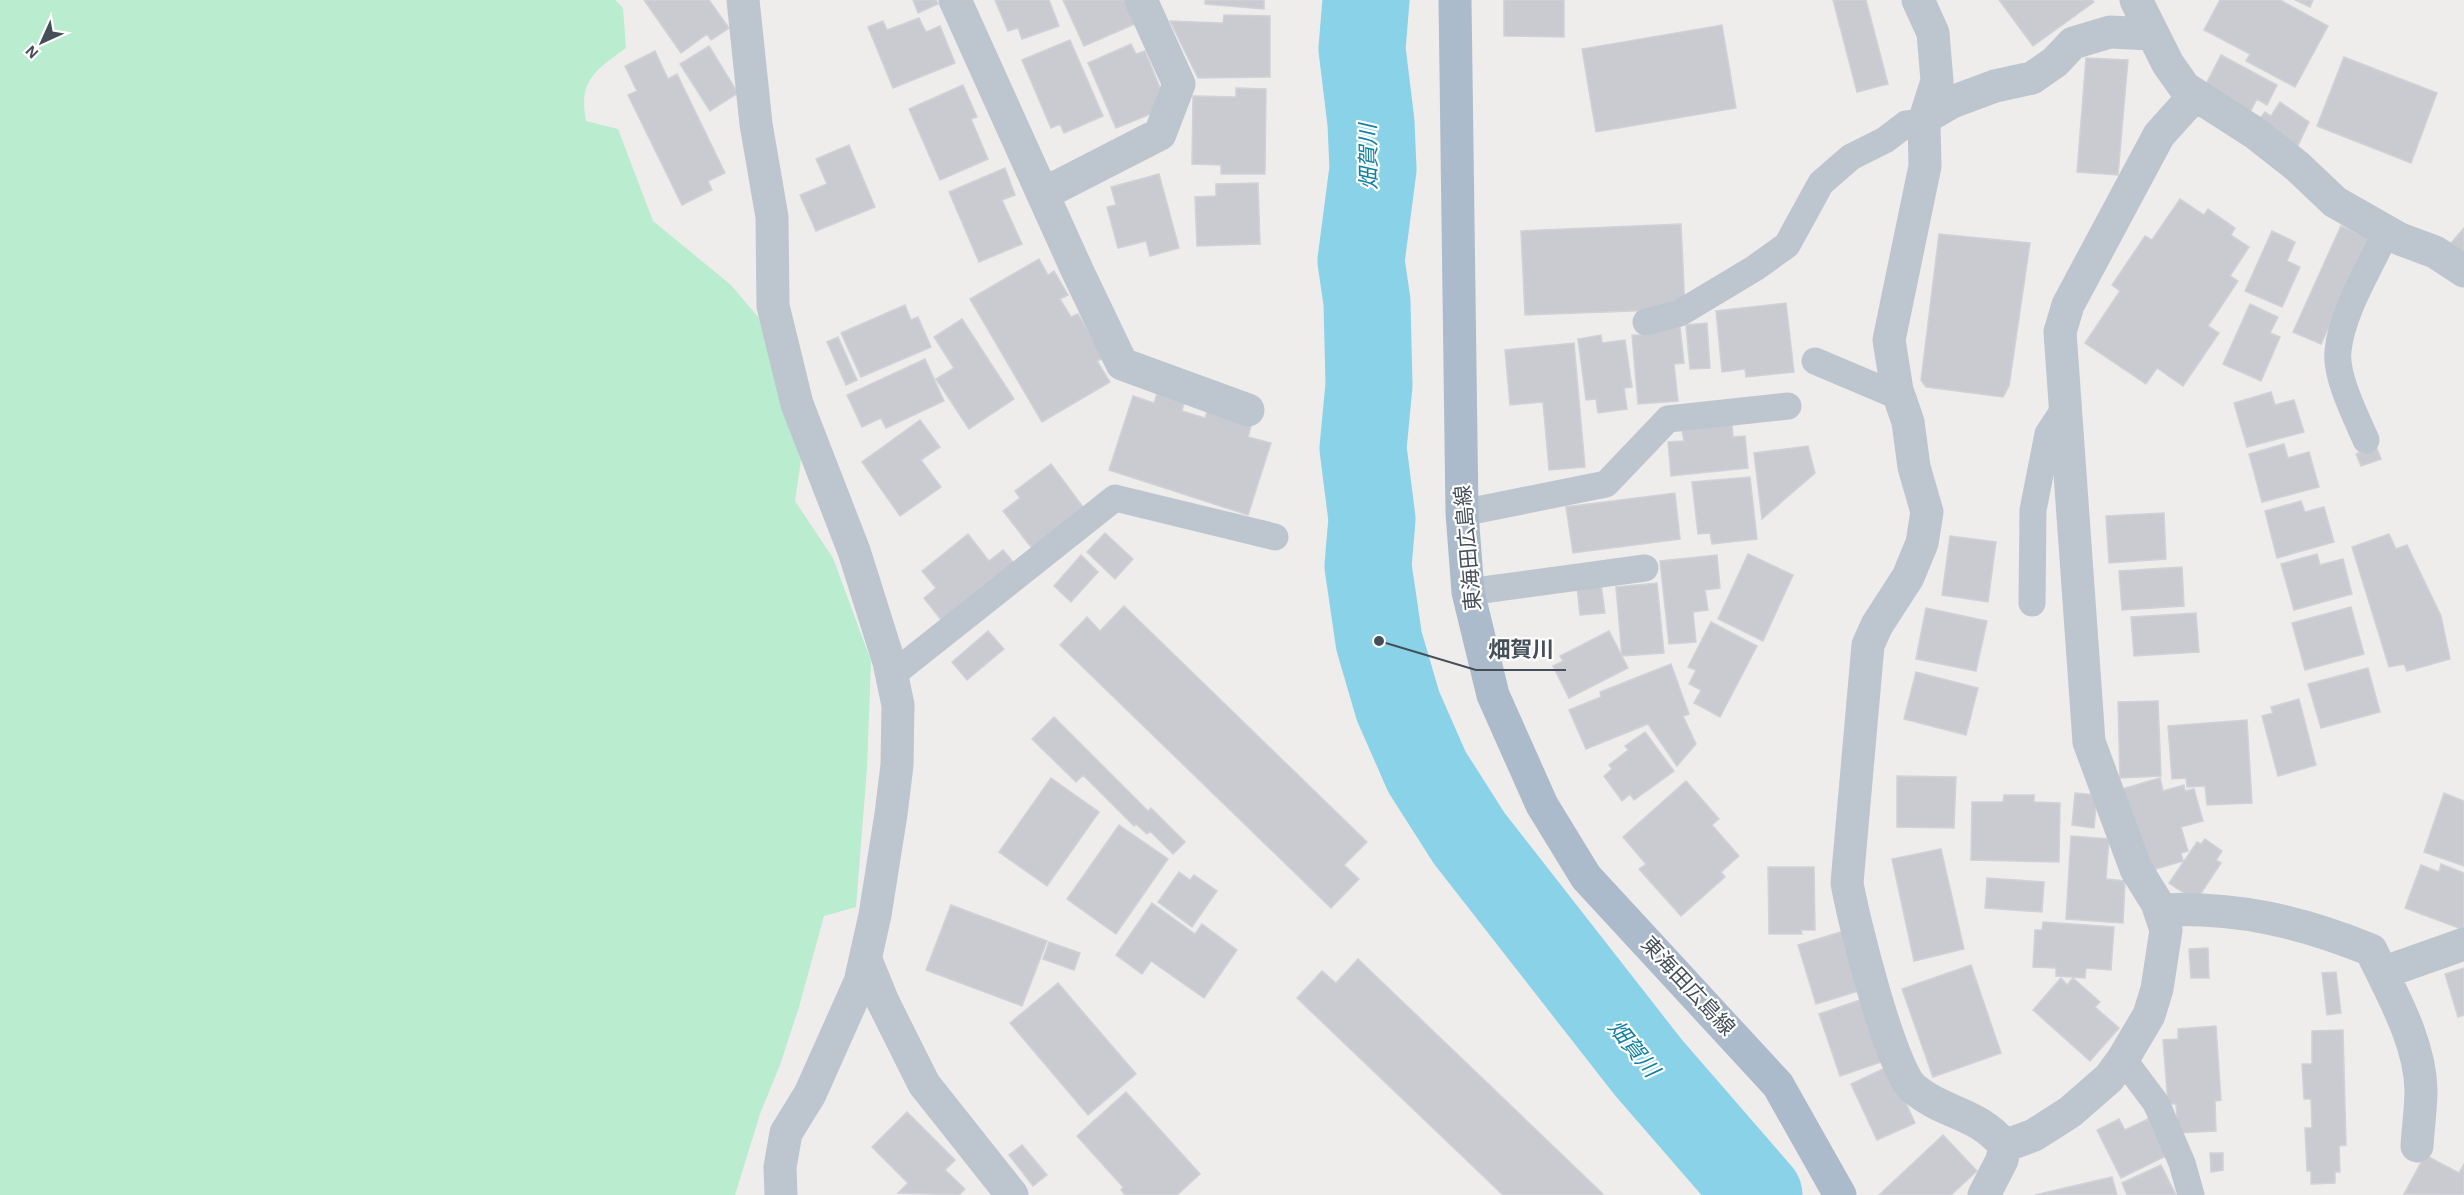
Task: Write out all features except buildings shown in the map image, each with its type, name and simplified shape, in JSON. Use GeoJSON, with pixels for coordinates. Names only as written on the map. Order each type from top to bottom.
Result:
{"type":"FeatureCollection","features":[{"type":"Feature","properties":{"kind":"main road","name":"東海田広島線"},"geometry":{"type":"LineString","coordinates":[[1455,0],[1462,513],[1468,592],[1493,695],[1542,805],[1586,877],[1778,1085],[1840,1195]]}},
{"type":"Feature","properties":{"kind":"street"},"geometry":{"type":"LineString","coordinates":[[742,0],[756,124],[772,217],[773,306],[797,404],[854,550],[892,675],[898,705],[897,765],[879,892],[866,960],[860,982],[810,1094],[786,1133],[780,1167],[781,1195]]}},
{"type":"Feature","properties":{"kind":"street"},"geometry":{"type":"LineString","coordinates":[[955,0],[1122,364],[1248,410]]}},
{"type":"Feature","properties":{"kind":"street"},"geometry":{"type":"LineString","coordinates":[[1043,194],[1160,134],[1179,84],[1141,0]]}},
{"type":"Feature","properties":{"kind":"street"},"geometry":{"type":"LineString","coordinates":[[1918,0],[1933,33],[1937,81],[1926,119],[1925,166],[1889,340],[1900,397],[1908,422],[1914,467],[1927,512],[1922,543],[1908,577],[1877,625],[1868,645],[1848,882],[1854,920],[1871,980],[1896,1054],[1910,1085],[1931,1103],[1964,1114],[1991,1129],[2005,1146]]}},
{"type":"Feature","properties":{"kind":"street"},"geometry":{"type":"LineString","coordinates":[[2136,0],[2151,34],[2185,88],[2255,133],[2297,166],[2336,202],[2400,239],[2435,252],[2464,271]]}},
{"type":"Feature","properties":{"kind":"street"},"geometry":{"type":"LineString","coordinates":[[1926,119],[1952,102],[1984,90],[2032,78],[2055,62],[2073,43],[2110,32],[2151,34]]}},
{"type":"Feature","properties":{"kind":"street"},"geometry":{"type":"LineString","coordinates":[[2005,1146],[2034,1135],[2070,1112],[2109,1078],[2149,1015],[2157,989],[2166,930],[2160,910],[2136,869],[2089,742],[2060,332],[2068,305],[2160,135],[2195,95]]}},
{"type":"Feature","properties":{"kind":"street"},"geometry":{"type":"LineString","coordinates":[[2160,910],[2223,911],[2283,919],[2371,950],[2407,1028],[2418,1068],[2421,1089],[2417,1146]]}},
{"type":"Feature","properties":{"kind":"street"},"geometry":{"type":"LineString","coordinates":[[2382,973],[2464,944]]}},
{"type":"Feature","properties":{"kind":"street"},"geometry":{"type":"LineString","coordinates":[[866,960],[883,1002],[924,1084],[1012,1195]]}},
{"type":"Feature","properties":{"kind":"street"},"geometry":{"type":"LineString","coordinates":[[1984,1195],[2002,1160],[2005,1146]]}},
{"type":"Feature","properties":{"kind":"lane"},"geometry":{"type":"LineString","coordinates":[[1646,322],[1680,313],[1755,268],[1787,245],[1821,183],[1851,157],[1885,140],[1906,124],[1926,119]]}},
{"type":"Feature","properties":{"kind":"lane"},"geometry":{"type":"LineString","coordinates":[[2366,440],[2347,397],[2337,352],[2347,317],[2387,231]]}},
{"type":"Feature","properties":{"kind":"lane"},"geometry":{"type":"LineString","coordinates":[[1815,361],[1900,397]]}},
{"type":"Feature","properties":{"kind":"lane"},"geometry":{"type":"LineString","coordinates":[[1462,513],[1606,484],[1668,419],[1788,406]]}},
{"type":"Feature","properties":{"kind":"lane"},"geometry":{"type":"LineString","coordinates":[[2032,603],[2033,510],[2048,434],[2065,408]]}},
{"type":"Feature","properties":{"kind":"lane"},"geometry":{"type":"LineString","coordinates":[[892,675],[1115,498],[1275,537]]}},
{"type":"Feature","properties":{"kind":"lane"},"geometry":{"type":"LineString","coordinates":[[1468,592],[1644,568]]}},
{"type":"Feature","properties":{"kind":"lane"},"geometry":{"type":"LineString","coordinates":[[2123,1059],[2156,1102],[2182,1162],[2191,1195]]}},
{"type":"Feature","properties":{"kind":"green space"},"geometry":{"type":"Polygon","coordinates":[[[0,0],[615,0],[623,8],[626,48],[598,70],[587,86],[584,107],[586,121],[618,129],[653,221],[731,285],[759,318],[801,460],[795,501],[833,558],[871,661],[867,768],[856,907],[824,916],[799,1007],[780,1065],[760,1114],[735,1195],[0,1195],[0,0]]]}},
{"type":"Feature","properties":{"kind":"waterway","name":"畑賀川"},"geometry":{"type":"LineString","coordinates":[[1366,0],[1362,49],[1371,123],[1373,169],[1361,261],[1367,302],[1369,385],[1363,448],[1372,519],[1368,566],[1379,641],[1398,706],[1427,772],[1469,838],[1648,1067],[1759,1195]]}},
{"type":"Feature","properties":{"kind":"place","name":"畑賀川"},"geometry":{"type":"Point","coordinates":[1379,641]}}]}
